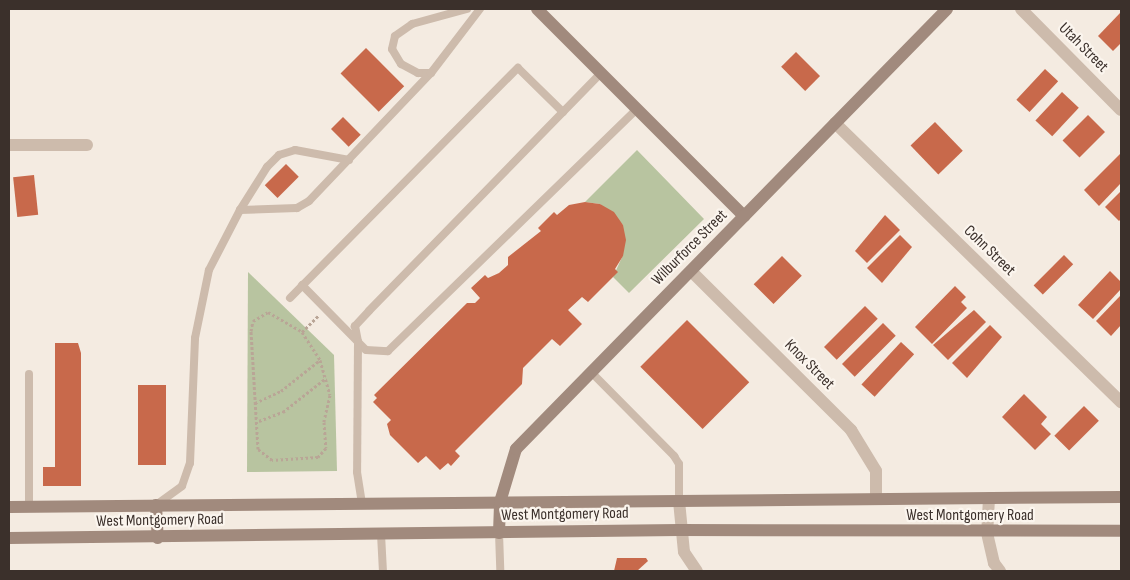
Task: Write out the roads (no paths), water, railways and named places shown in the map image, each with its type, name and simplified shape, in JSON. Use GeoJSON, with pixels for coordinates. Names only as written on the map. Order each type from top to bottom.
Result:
{"type":"FeatureCollection","features":[{"type":"Feature","properties":{"kind":"main road"},"geometry":{"type":"LineString","coordinates":[[537,9],[744,216]]}},
{"type":"Feature","properties":{"kind":"main road","name":"Wilburforce Street"},"geometry":{"type":"LineString","coordinates":[[499,533],[500,502],[516,449],[590,371],[947,9]]}},
{"type":"Feature","properties":{"kind":"main road","name":"West Montgomery Road"},"geometry":{"type":"LineString","coordinates":[[9,507],[679,501],[876,497],[1121,497]]}},
{"type":"Feature","properties":{"kind":"main road"},"geometry":{"type":"LineString","coordinates":[[156,505],[158,538]]}},
{"type":"Feature","properties":{"kind":"main road","name":"West Montgomery Road"},"geometry":{"type":"LineString","coordinates":[[9,538],[158,538],[679,530],[986,533],[1121,532]]}},
{"type":"Feature","properties":{"kind":"street","name":"Utah Street"},"geometry":{"type":"LineString","coordinates":[[1022,9],[1121,110]]}},
{"type":"Feature","properties":{"kind":"street","name":"Cohn Street"},"geometry":{"type":"LineString","coordinates":[[835,123],[1121,402]]}},
{"type":"Feature","properties":{"kind":"street"},"geometry":{"type":"LineString","coordinates":[[9,145],[87,145]]}},
{"type":"Feature","properties":{"kind":"street","name":"Knox Street"},"geometry":{"type":"LineString","coordinates":[[691,270],[851,430],[876,471],[876,497]]}},
{"type":"Feature","properties":{"kind":"street"},"geometry":{"type":"LineString","coordinates":[[989,498],[986,533],[994,563],[1000,571]]}},
{"type":"Feature","properties":{"kind":"street"},"geometry":{"type":"LineString","coordinates":[[679,501],[679,530],[684,552],[696,571]]}},
{"type":"Feature","properties":{"kind":"lane"},"geometry":{"type":"LineString","coordinates":[[431,73],[418,73],[400,64],[392,49],[395,36],[421,21],[467,9]]}},
{"type":"Feature","properties":{"kind":"lane"},"geometry":{"type":"LineString","coordinates":[[240,210],[297,208],[309,201],[431,73],[480,9]]}},
{"type":"Feature","properties":{"kind":"lane"},"geometry":{"type":"LineString","coordinates":[[290,298],[518,68],[563,112]]}},
{"type":"Feature","properties":{"kind":"lane"},"geometry":{"type":"LineString","coordinates":[[362,503],[357,472],[358,342],[355,326],[368,310],[601,73]]}},
{"type":"Feature","properties":{"kind":"lane"},"geometry":{"type":"LineString","coordinates":[[302,285],[366,350],[388,351],[637,109]]}},
{"type":"Feature","properties":{"kind":"lane"},"geometry":{"type":"LineString","coordinates":[[156,505],[182,486],[190,464],[194,338],[209,270],[240,210],[267,167],[279,155],[295,150],[349,160]]}},
{"type":"Feature","properties":{"kind":"lane"},"geometry":{"type":"LineString","coordinates":[[590,371],[674,456],[678,464],[679,501]]}},
{"type":"Feature","properties":{"kind":"lane"},"geometry":{"type":"LineString","coordinates":[[29,374],[29,507]]}},
{"type":"Feature","properties":{"kind":"lane"},"geometry":{"type":"LineString","coordinates":[[499,533],[500,571]]}},
{"type":"Feature","properties":{"kind":"lane"},"geometry":{"type":"LineString","coordinates":[[382,534],[383,571]]}}]}
